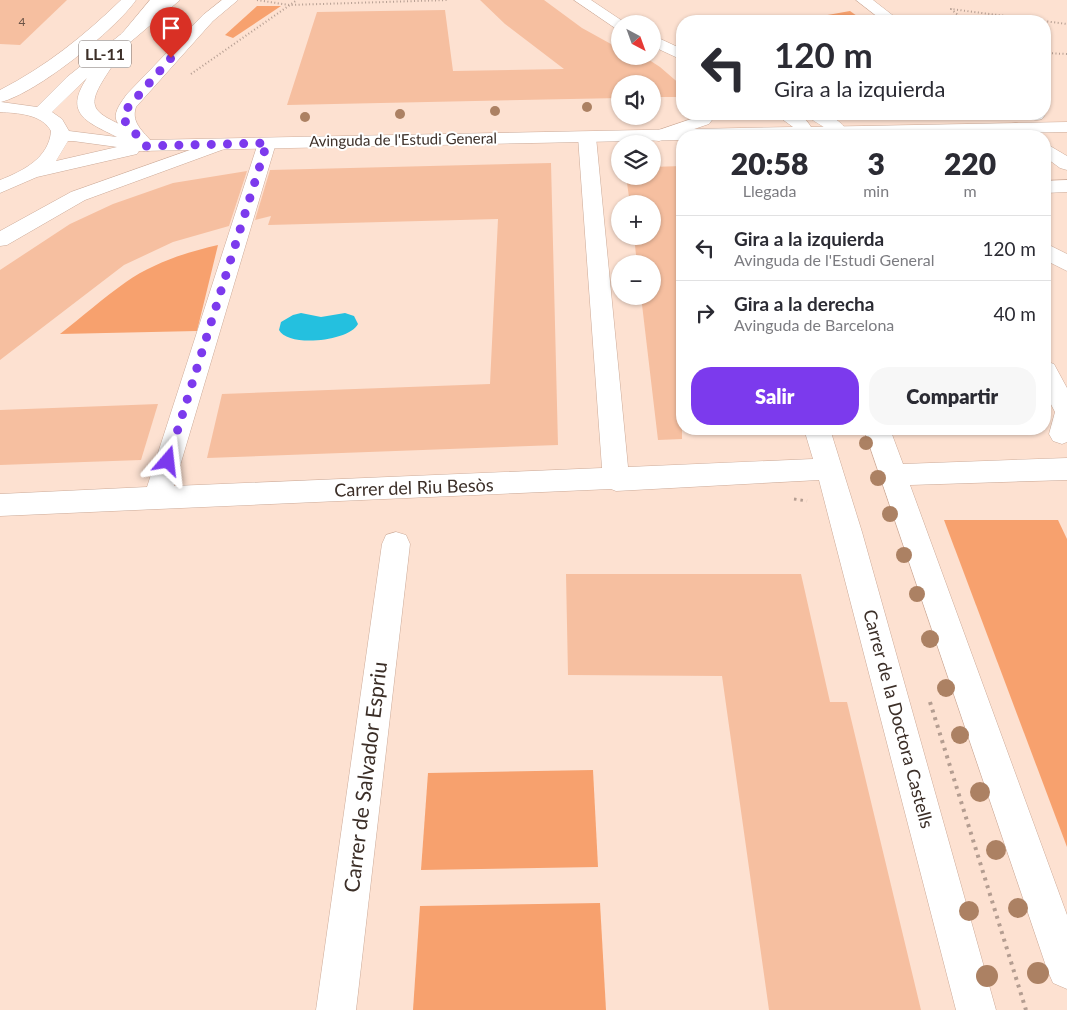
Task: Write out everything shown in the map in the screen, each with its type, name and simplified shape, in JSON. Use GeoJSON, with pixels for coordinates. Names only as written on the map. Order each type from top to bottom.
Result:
{"type":"FeatureCollection","features":[{"type":"Feature","properties":{"kind":"main road","name":"LL-11"},"geometry":{"type":"LineString","coordinates":[[0,97],[63,61],[93,36],[129,0]]}},
{"type":"Feature","properties":{"kind":"main road"},"geometry":{"type":"LineString","coordinates":[[146,146],[132,137],[102,124],[90,116],[83,107],[84,98],[91,86],[129,34],[158,0]]}},
{"type":"Feature","properties":{"kind":"main road","name":"LL-11"},"geometry":{"type":"LineString","coordinates":[[41,113],[69,85],[129,34],[173,0]]}},
{"type":"Feature","properties":{"kind":"main road"},"geometry":{"type":"LineString","coordinates":[[146,146],[124,120],[124,112],[134,98],[208,18],[231,0]]}},
{"type":"Feature","properties":{"kind":"main road"},"geometry":{"type":"LineString","coordinates":[[581,0],[611,20]]}},
{"type":"Feature","properties":{"kind":"main road"},"geometry":{"type":"LineString","coordinates":[[863,0],[884,15]]}},
{"type":"Feature","properties":{"kind":"main road"},"geometry":{"type":"LineString","coordinates":[[661,44],[676,52]]}},
{"type":"Feature","properties":{"kind":"main road"},"geometry":{"type":"LineString","coordinates":[[0,108],[27,109],[41,113],[56,122],[60,136],[52,154],[30,172],[0,187]]}},
{"type":"Feature","properties":{"kind":"main road"},"geometry":{"type":"LineString","coordinates":[[795,120],[800,123],[804,130]]}},
{"type":"Feature","properties":{"kind":"main road"},"geometry":{"type":"LineString","coordinates":[[827,120],[831,122],[835,130]]}},
{"type":"Feature","properties":{"kind":"main road","name":"Avinguda de l'Estudi General"},"geometry":{"type":"LineString","coordinates":[[686,130],[704,126],[749,130]]}},
{"type":"Feature","properties":{"kind":"main road","name":"Avinguda de l'Estudi General"},"geometry":{"type":"LineString","coordinates":[[1039,130],[1067,127]]}},
{"type":"Feature","properties":{"kind":"main road","name":"Avinguda de l'Estudi General"},"geometry":{"type":"LineString","coordinates":[[661,136],[676,132]]}},
{"type":"Feature","properties":{"kind":"main road","name":"Avinguda de l'Estudi General"},"geometry":{"type":"LineString","coordinates":[[60,136],[74,136],[146,146],[611,137]]}},
{"type":"Feature","properties":{"kind":"main road"},"geometry":{"type":"LineString","coordinates":[[587,137],[616,480]]}},
{"type":"Feature","properties":{"kind":"main road","name":"Avinguda de l'Estudi General"},"geometry":{"type":"LineString","coordinates":[[661,137],[676,145]]}},
{"type":"Feature","properties":{"kind":"main road"},"geometry":{"type":"LineString","coordinates":[[157,498],[267,143]]}},
{"type":"Feature","properties":{"kind":"main road"},"geometry":{"type":"LineString","coordinates":[[0,240],[78,196],[222,144]]}},
{"type":"Feature","properties":{"kind":"main road","name":"Avinguda de l'Estudi General"},"geometry":{"type":"LineString","coordinates":[[30,172],[146,146]]}},
{"type":"Feature","properties":{"kind":"main road"},"geometry":{"type":"LineString","coordinates":[[1051,153],[1067,165]]}},
{"type":"Feature","properties":{"kind":"main road"},"geometry":{"type":"LineString","coordinates":[[1051,166],[1067,165]]}},
{"type":"Feature","properties":{"kind":"main road"},"geometry":{"type":"LineString","coordinates":[[1051,187],[1067,186]]}},
{"type":"Feature","properties":{"kind":"main road"},"geometry":{"type":"LineString","coordinates":[[1051,254],[1067,264]]}},
{"type":"Feature","properties":{"kind":"main road"},"geometry":{"type":"LineString","coordinates":[[1051,385],[1065,420]]}},
{"type":"Feature","properties":{"kind":"main road","name":"Carrer de la Doctora Castells"},"geometry":{"type":"LineString","coordinates":[[818,435],[850,541],[976,1010]]}},
{"type":"Feature","properties":{"kind":"main road"},"geometry":{"type":"LineString","coordinates":[[879,435],[1067,969]]}},
{"type":"Feature","properties":{"kind":"main road","name":"Carrer del Riu Besòs"},"geometry":{"type":"LineString","coordinates":[[0,505],[616,480],[829,469]]}},
{"type":"Feature","properties":{"kind":"main road"},"geometry":{"type":"LineString","coordinates":[[894,475],[1064,474]]}},
{"type":"Feature","properties":{"kind":"main road","name":"Carrer de Salvador Espriu"},"geometry":{"type":"LineString","coordinates":[[336,1010],[396,544]]}},
{"type":"Feature","properties":{"kind":"path"},"geometry":{"type":"LineString","coordinates":[[257,0],[290,6],[448,0]]}},
{"type":"Feature","properties":{"kind":"path"},"geometry":{"type":"LineString","coordinates":[[187,76],[297,0]]}},
{"type":"Feature","properties":{"kind":"path"},"geometry":{"type":"LineString","coordinates":[[958,15],[951,9],[997,15]]}},
{"type":"Feature","properties":{"kind":"path"},"geometry":{"type":"LineString","coordinates":[[1051,22],[1067,24]]}},
{"type":"Feature","properties":{"kind":"path"},"geometry":{"type":"LineString","coordinates":[[1051,53],[1067,54]]}},
{"type":"Feature","properties":{"kind":"path"},"geometry":{"type":"LineString","coordinates":[[929,698],[1026,1010]]}},
{"type":"Feature","properties":{"kind":"shaded area"},"geometry":{"type":"Polygon","coordinates":[[[257,6],[281,6],[233,38],[225,35],[257,6]]]}},
{"type":"Feature","properties":{"kind":"shaded area"},"geometry":{"type":"Polygon","coordinates":[[[850,11],[856,15],[828,15],[850,11]]]}},
{"type":"Feature","properties":{"kind":"shaded area"},"geometry":{"type":"Polygon","coordinates":[[[218,245],[197,331],[60,334],[109,294],[136,275],[170,259],[218,245]]]}},
{"type":"Feature","properties":{"kind":"shaded area"},"geometry":{"type":"Polygon","coordinates":[[[944,520],[1058,520],[1067,539],[1067,847],[944,520]]]}},
{"type":"Feature","properties":{"kind":"shaded area"},"geometry":{"type":"Polygon","coordinates":[[[593,770],[598,867],[421,870],[428,773],[593,770]]]}},
{"type":"Feature","properties":{"kind":"shaded area"},"geometry":{"type":"Polygon","coordinates":[[[600,903],[606,1010],[413,1010],[420,906],[600,903]]]}},
{"type":"Feature","properties":{"kind":"water"},"geometry":{"type":"Polygon","coordinates":[[[301,313],[321,317],[345,313],[354,316],[358,324],[353,330],[344,335],[332,338],[306,340],[285,336],[279,330],[281,322],[301,313]]]}},
{"type":"Feature","properties":{"kind":"building"},"geometry":{"type":"Polygon","coordinates":[[[0,0],[67,0],[20,45],[0,44],[0,0]]]}},
{"type":"Feature","properties":{"kind":"building"},"geometry":{"type":"Polygon","coordinates":[[[480,0],[544,0],[582,28],[611,44],[611,65],[657,65],[660,67],[676,81],[676,97],[661,97],[661,75],[611,75],[611,98],[287,105],[317,12],[445,10],[453,71],[564,69],[505,24],[480,0]]]}},
{"type":"Feature","properties":{"kind":"building"},"geometry":{"type":"Polygon","coordinates":[[[551,163],[558,445],[207,458],[222,394],[490,384],[498,219],[268,225],[271,216],[255,220],[270,170],[551,163]]]}},
{"type":"Feature","properties":{"kind":"building"},"geometry":{"type":"Polygon","coordinates":[[[676,166],[676,435],[682,435],[682,439],[658,440],[642,305],[661,305],[661,255],[636,255],[635,245],[661,245],[661,195],[629,195],[627,185],[661,185],[661,167],[676,166]]]}},
{"type":"Feature","properties":{"kind":"building"},"geometry":{"type":"Polygon","coordinates":[[[247,171],[229,226],[173,242],[124,265],[0,360],[0,270],[70,224],[113,204],[173,183],[247,171]]]}},
{"type":"Feature","properties":{"kind":"building"},"geometry":{"type":"Polygon","coordinates":[[[158,404],[141,460],[0,465],[0,410],[158,404]]]}},
{"type":"Feature","properties":{"kind":"building"},"geometry":{"type":"Polygon","coordinates":[[[566,574],[801,574],[830,702],[847,702],[921,1010],[769,1010],[722,676],[568,675],[566,574]]]}},
{"type":"Feature","properties":{"kind":"route"},"geometry":{"type":"LineString","coordinates":[[168,461],[267,143],[146,146],[138,134],[124,120],[124,112],[134,98],[171,58]]}}]}
